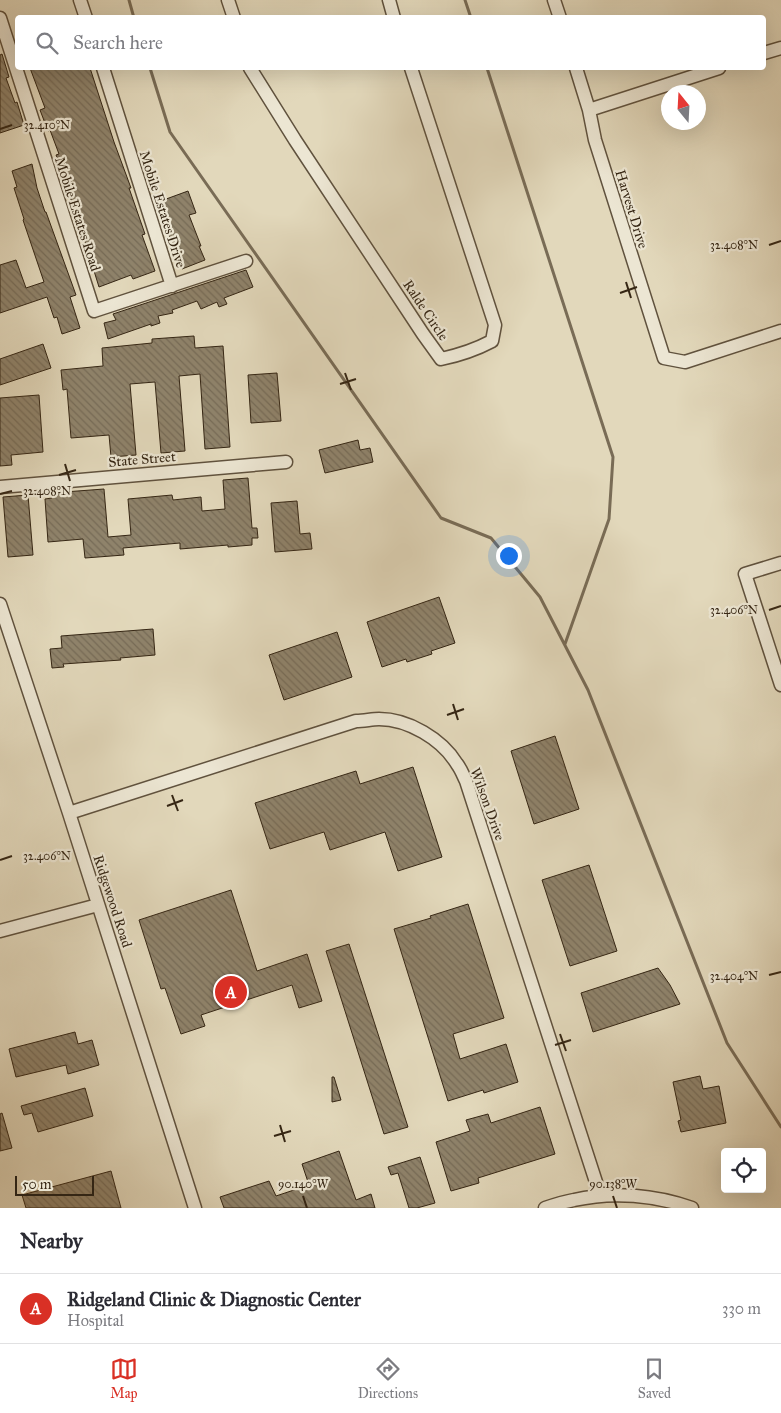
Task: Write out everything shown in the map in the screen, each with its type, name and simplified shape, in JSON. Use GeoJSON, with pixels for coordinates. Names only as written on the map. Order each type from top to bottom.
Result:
{"type":"FeatureCollection","features":[{"type":"Feature","properties":{"kind":"street"},"geometry":{"type":"LineString","coordinates":[[80,0],[85,15]]}},
{"type":"Feature","properties":{"kind":"street"},"geometry":{"type":"LineString","coordinates":[[228,0],[233,15]]}},
{"type":"Feature","properties":{"kind":"street"},"geometry":{"type":"LineString","coordinates":[[389,0],[393,15]]}},
{"type":"Feature","properties":{"kind":"street"},"geometry":{"type":"LineString","coordinates":[[554,0],[559,15]]}},
{"type":"Feature","properties":{"kind":"street","name":"Mobile Estates Road"},"geometry":{"type":"LineString","coordinates":[[0,18],[15,65]]}},
{"type":"Feature","properties":{"kind":"street"},"geometry":{"type":"LineString","coordinates":[[766,52],[781,48]]}},
{"type":"Feature","properties":{"kind":"street","name":"Mobile Estates Road"},"geometry":{"type":"LineString","coordinates":[[17,70],[94,311],[172,286]]}},
{"type":"Feature","properties":{"kind":"street","name":"Mobile Estates Drive"},"geometry":{"type":"LineString","coordinates":[[103,70],[172,286],[246,261]]}},
{"type":"Feature","properties":{"kind":"street","name":"Ralde Circle"},"geometry":{"type":"LineString","coordinates":[[251,70],[295,140],[441,359],[460,355],[492,340],[495,325],[412,70]]}},
{"type":"Feature","properties":{"kind":"street","name":"Harvest Drive"},"geometry":{"type":"LineString","coordinates":[[577,70],[589,110],[595,140],[664,358],[685,362],[781,331]]}},
{"type":"Feature","properties":{"kind":"street"},"geometry":{"type":"LineString","coordinates":[[589,110],[713,70]]}},
{"type":"Feature","properties":{"kind":"street","name":"State Street"},"geometry":{"type":"LineString","coordinates":[[0,486],[286,462]]}},
{"type":"Feature","properties":{"kind":"street"},"geometry":{"type":"LineString","coordinates":[[781,563],[746,574],[781,685]]}},
{"type":"Feature","properties":{"kind":"street","name":"Ridgewood Road"},"geometry":{"type":"LineString","coordinates":[[0,604],[3,625],[69,813],[195,1208]]}},
{"type":"Feature","properties":{"kind":"street","name":"Wilson Drive"},"geometry":{"type":"LineString","coordinates":[[69,813],[356,721],[380,719],[402,723],[422,730],[439,743],[457,763],[466,781],[596,1182],[598,1196]]}},
{"type":"Feature","properties":{"kind":"street"},"geometry":{"type":"LineString","coordinates":[[0,932],[98,905]]}},
{"type":"Feature","properties":{"kind":"street"},"geometry":{"type":"LineString","coordinates":[[544,1208],[574,1200],[622,1195],[652,1198],[692,1208]]}},
{"type":"Feature","properties":{"kind":"building"},"geometry":{"type":"Polygon","coordinates":[[[2,54],[9,77],[6,78],[15,103],[17,102],[24,125],[0,133],[0,55],[2,54]]]}},
{"type":"Feature","properties":{"kind":"building"},"geometry":{"type":"Polygon","coordinates":[[[31,70],[91,70],[131,188],[129,188],[145,234],[142,235],[155,271],[133,279],[131,275],[99,287],[77,216],[60,170],[62,169],[56,155],[59,154],[40,110],[45,108],[31,70]]]}},
{"type":"Feature","properties":{"kind":"building"},"geometry":{"type":"Polygon","coordinates":[[[32,164],[45,212],[76,295],[70,297],[80,328],[62,334],[57,317],[54,318],[47,297],[0,313],[0,265],[16,260],[26,288],[44,282],[23,220],[14,188],[17,187],[12,171],[32,164]]]}},
{"type":"Feature","properties":{"kind":"building"},"geometry":{"type":"Polygon","coordinates":[[[188,191],[196,213],[189,215],[205,260],[182,269],[158,202],[188,191]]]}},
{"type":"Feature","properties":{"kind":"building"},"geometry":{"type":"Polygon","coordinates":[[[246,270],[253,287],[224,298],[227,304],[219,307],[217,302],[201,309],[197,301],[172,310],[173,313],[158,316],[160,323],[151,326],[151,324],[108,339],[104,323],[116,320],[113,314],[246,270]]]}},
{"type":"Feature","properties":{"kind":"building"},"geometry":{"type":"Polygon","coordinates":[[[194,336],[195,348],[223,346],[230,447],[205,449],[200,374],[179,376],[185,451],[161,453],[155,382],[130,384],[136,455],[111,457],[109,435],[71,438],[67,389],[63,390],[61,370],[103,366],[102,348],[152,343],[152,339],[194,336]]]}},
{"type":"Feature","properties":{"kind":"building"},"geometry":{"type":"Polygon","coordinates":[[[43,344],[51,368],[0,385],[0,359],[43,344]]]}},
{"type":"Feature","properties":{"kind":"building"},"geometry":{"type":"Polygon","coordinates":[[[277,373],[281,421],[251,423],[248,375],[277,373]]]}},
{"type":"Feature","properties":{"kind":"building"},"geometry":{"type":"Polygon","coordinates":[[[39,395],[43,452],[11,455],[12,465],[0,466],[0,398],[39,395]]]}},
{"type":"Feature","properties":{"kind":"building"},"geometry":{"type":"Polygon","coordinates":[[[358,440],[360,450],[370,448],[373,462],[325,473],[319,450],[358,440]]]}},
{"type":"Feature","properties":{"kind":"building"},"geometry":{"type":"Polygon","coordinates":[[[248,478],[252,528],[257,528],[258,538],[252,538],[252,545],[180,549],[180,543],[123,548],[124,555],[85,558],[83,539],[48,542],[45,499],[52,498],[51,493],[104,489],[108,537],[131,535],[128,499],[172,495],[173,500],[201,497],[202,511],[225,509],[223,480],[248,478]]]}},
{"type":"Feature","properties":{"kind":"building"},"geometry":{"type":"Polygon","coordinates":[[[28,495],[33,555],[8,557],[3,497],[28,495]]]}},
{"type":"Feature","properties":{"kind":"building"},"geometry":{"type":"Polygon","coordinates":[[[297,501],[300,534],[310,533],[312,549],[275,552],[271,503],[297,501]]]}},
{"type":"Feature","properties":{"kind":"building"},"geometry":{"type":"Polygon","coordinates":[[[439,597],[455,643],[431,651],[432,654],[407,662],[406,659],[382,667],[367,622],[439,597]]]}},
{"type":"Feature","properties":{"kind":"building"},"geometry":{"type":"Polygon","coordinates":[[[153,629],[155,655],[120,658],[121,660],[63,664],[64,667],[52,668],[50,649],[62,648],[61,636],[153,629]]]}},
{"type":"Feature","properties":{"kind":"building"},"geometry":{"type":"Polygon","coordinates":[[[337,632],[352,677],[284,700],[269,655],[337,632]]]}},
{"type":"Feature","properties":{"kind":"building"},"geometry":{"type":"Polygon","coordinates":[[[555,736],[579,809],[534,824],[511,751],[555,736]]]}},
{"type":"Feature","properties":{"kind":"building"},"geometry":{"type":"Polygon","coordinates":[[[413,767],[442,857],[398,871],[385,832],[330,850],[324,832],[270,849],[255,803],[356,771],[360,784],[413,767]]]}},
{"type":"Feature","properties":{"kind":"building"},"geometry":{"type":"Polygon","coordinates":[[[589,865],[617,951],[570,966],[542,880],[589,865]]]}},
{"type":"Feature","properties":{"kind":"building"},"geometry":{"type":"Polygon","coordinates":[[[231,890],[257,971],[307,954],[322,1001],[299,1008],[292,985],[201,1015],[205,1026],[181,1034],[165,988],[161,989],[139,920],[231,890]]]}},
{"type":"Feature","properties":{"kind":"building"},"geometry":{"type":"Polygon","coordinates":[[[468,904],[504,1018],[453,1034],[460,1059],[506,1044],[518,1082],[484,1093],[483,1090],[448,1101],[394,929],[468,904]]]}},
{"type":"Feature","properties":{"kind":"building"},"geometry":{"type":"Polygon","coordinates":[[[349,944],[408,1127],[384,1134],[326,951],[349,944]]]}},
{"type":"Feature","properties":{"kind":"building"},"geometry":{"type":"Polygon","coordinates":[[[658,968],[680,1004],[593,1032],[581,993],[658,968]]]}},
{"type":"Feature","properties":{"kind":"building"},"geometry":{"type":"Polygon","coordinates":[[[75,1032],[78,1044],[92,1040],[99,1065],[68,1074],[66,1065],[16,1077],[9,1049],[75,1032]]]}},
{"type":"Feature","properties":{"kind":"building"},"geometry":{"type":"Polygon","coordinates":[[[700,1076],[703,1089],[719,1086],[726,1123],[681,1132],[678,1121],[681,1120],[673,1082],[700,1076]]]}},
{"type":"Feature","properties":{"kind":"building"},"geometry":{"type":"Polygon","coordinates":[[[332,1077],[334,1077],[341,1100],[332,1102],[332,1077]]]}},
{"type":"Feature","properties":{"kind":"building"},"geometry":{"type":"Polygon","coordinates":[[[85,1088],[93,1116],[38,1132],[32,1113],[24,1115],[21,1106],[85,1088]]]}},
{"type":"Feature","properties":{"kind":"building"},"geometry":{"type":"Polygon","coordinates":[[[540,1107],[555,1154],[478,1178],[479,1183],[451,1191],[436,1142],[470,1131],[466,1120],[488,1114],[491,1123],[540,1107]]]}},
{"type":"Feature","properties":{"kind":"building"},"geometry":{"type":"Polygon","coordinates":[[[2,1113],[12,1148],[0,1151],[0,1114],[2,1113]]]}},
{"type":"Feature","properties":{"kind":"building"},"geometry":{"type":"Polygon","coordinates":[[[339,1151],[356,1200],[371,1194],[375,1208],[224,1208],[220,1197],[269,1181],[276,1196],[309,1185],[302,1164],[339,1151]]]}},
{"type":"Feature","properties":{"kind":"building"},"geometry":{"type":"Polygon","coordinates":[[[420,1157],[435,1203],[417,1208],[409,1208],[398,1173],[391,1175],[388,1167],[420,1157]]]}},
{"type":"Feature","properties":{"kind":"building"},"geometry":{"type":"Polygon","coordinates":[[[111,1171],[121,1208],[26,1208],[22,1195],[111,1171]]]}},
{"type":"Feature","properties":{"kind":"waterway"},"geometry":{"type":"LineString","coordinates":[[129,0],[133,15]]}},
{"type":"Feature","properties":{"kind":"waterway"},"geometry":{"type":"LineString","coordinates":[[465,0],[470,15]]}},
{"type":"Feature","properties":{"kind":"waterway"},"geometry":{"type":"LineString","coordinates":[[151,70],[170,132],[441,518],[491,538],[540,597],[588,690],[727,1043],[781,1127]]}},
{"type":"Feature","properties":{"kind":"waterway"},"geometry":{"type":"LineString","coordinates":[[488,70],[613,457],[609,519],[565,644]]}},
{"type":"Feature","properties":{"kind":"place","name":"Ridgeland Clinic & Diagnostic Center"},"geometry":{"type":"Point","coordinates":[231,992]}}]}
